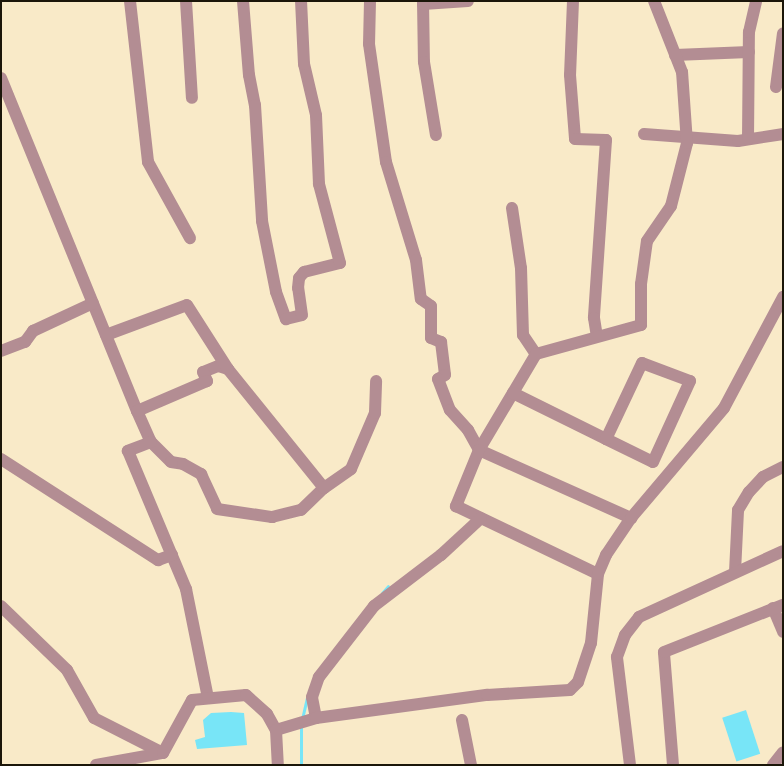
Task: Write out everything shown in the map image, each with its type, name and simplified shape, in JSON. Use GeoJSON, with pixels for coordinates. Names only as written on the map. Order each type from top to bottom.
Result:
{"type":"FeatureCollection","features":[{"type":"Feature","properties":{"kind":"street"},"geometry":{"type":"LineString","coordinates":[[130,1],[148,162],[190,238]]}},
{"type":"Feature","properties":{"kind":"street"},"geometry":{"type":"LineString","coordinates":[[186,1],[192,98]]}},
{"type":"Feature","properties":{"kind":"street"},"geometry":{"type":"LineString","coordinates":[[243,1],[249,76],[255,105],[262,222],[276,292],[286,319],[302,315],[298,288],[299,278],[304,272],[340,264],[319,184],[316,115],[304,64],[301,1]]}},
{"type":"Feature","properties":{"kind":"street"},"geometry":{"type":"LineString","coordinates":[[370,1],[369,44],[386,162],[416,260],[421,299],[431,306],[431,338],[441,342],[445,375],[438,379],[450,410],[468,430],[479,450],[631,518]]}},
{"type":"Feature","properties":{"kind":"street"},"geometry":{"type":"LineString","coordinates":[[436,135],[424,62],[423,3],[468,1]]}},
{"type":"Feature","properties":{"kind":"street"},"geometry":{"type":"LineString","coordinates":[[573,1],[570,75],[574,139],[606,140],[594,318],[597,336]]}},
{"type":"Feature","properties":{"kind":"street"},"geometry":{"type":"LineString","coordinates":[[598,574],[456,506],[479,450],[536,354],[641,325],[641,284],[647,240],[671,206],[686,135],[682,72],[654,1]]}},
{"type":"Feature","properties":{"kind":"street"},"geometry":{"type":"LineString","coordinates":[[748,139],[751,14],[756,1]]}},
{"type":"Feature","properties":{"kind":"street"},"geometry":{"type":"LineString","coordinates":[[776,87],[783,33]]}},
{"type":"Feature","properties":{"kind":"street"},"geometry":{"type":"LineString","coordinates":[[675,55],[749,52]]}},
{"type":"Feature","properties":{"kind":"street"},"geometry":{"type":"LineString","coordinates":[[1,78],[151,442],[171,462],[184,464],[201,474],[218,509],[272,517],[301,510],[324,488],[351,469],[376,413],[376,381]]}},
{"type":"Feature","properties":{"kind":"street"},"geometry":{"type":"LineString","coordinates":[[644,134],[686,135],[738,141],[783,134]]}},
{"type":"Feature","properties":{"kind":"street"},"geometry":{"type":"LineString","coordinates":[[512,208],[521,268],[523,335],[536,354]]}},
{"type":"Feature","properties":{"kind":"street"},"geometry":{"type":"LineString","coordinates":[[281,727],[310,719],[487,695],[570,690],[578,682],[592,643],[598,574],[606,555],[631,518],[724,408],[783,297]]}},
{"type":"Feature","properties":{"kind":"street"},"geometry":{"type":"LineString","coordinates":[[1,351],[7,351],[25,342],[33,331],[93,303]]}},
{"type":"Feature","properties":{"kind":"street"},"geometry":{"type":"LineString","coordinates":[[106,335],[187,305],[228,369],[324,488]]}},
{"type":"Feature","properties":{"kind":"street"},"geometry":{"type":"LineString","coordinates":[[513,393],[606,439],[653,462],[690,381],[642,363],[606,439]]}},
{"type":"Feature","properties":{"kind":"street"},"geometry":{"type":"LineString","coordinates":[[137,411],[207,380],[203,372],[218,366],[228,369]]}},
{"type":"Feature","properties":{"kind":"street"},"geometry":{"type":"LineString","coordinates":[[151,442],[128,452],[186,589],[208,698]]}},
{"type":"Feature","properties":{"kind":"street"},"geometry":{"type":"LineString","coordinates":[[1,459],[158,560],[172,555]]}},
{"type":"Feature","properties":{"kind":"street"},"geometry":{"type":"LineString","coordinates":[[735,572],[738,510],[749,492],[763,478],[783,467]]}},
{"type":"Feature","properties":{"kind":"street"},"geometry":{"type":"LineString","coordinates":[[310,719],[312,697],[319,678],[374,606],[442,555],[481,518]]}},
{"type":"Feature","properties":{"kind":"street"},"geometry":{"type":"LineString","coordinates":[[630,765],[617,657],[625,635],[639,617],[783,551]]}},
{"type":"Feature","properties":{"kind":"street"},"geometry":{"type":"LineString","coordinates":[[1,606],[67,670],[94,718],[163,753]]}},
{"type":"Feature","properties":{"kind":"street"},"geometry":{"type":"LineString","coordinates":[[673,765],[664,652],[778,607],[783,632]]}},
{"type":"Feature","properties":{"kind":"street"},"geometry":{"type":"LineString","coordinates":[[163,753],[192,700],[246,694],[281,727]]}},
{"type":"Feature","properties":{"kind":"street"},"geometry":{"type":"LineString","coordinates":[[462,720],[471,765]]}},
{"type":"Feature","properties":{"kind":"street"},"geometry":{"type":"LineString","coordinates":[[278,765],[281,727]]}},
{"type":"Feature","properties":{"kind":"street"},"geometry":{"type":"LineString","coordinates":[[773,765],[783,752]]}},
{"type":"Feature","properties":{"kind":"street"},"geometry":{"type":"LineString","coordinates":[[96,765],[163,753]]}},
{"type":"Feature","properties":{"kind":"water"},"geometry":{"type":"Polygon","coordinates":[[[746,710],[760,754],[736,761],[722,718],[746,710]]]}},
{"type":"Feature","properties":{"kind":"water"},"geometry":{"type":"Polygon","coordinates":[[[211,713],[244,713],[247,745],[197,749],[195,740],[205,737],[203,720],[211,713]]]}},
{"type":"Feature","properties":{"kind":"waterway"},"geometry":{"type":"LineString","coordinates":[[382,593],[388,586]]}},
{"type":"Feature","properties":{"kind":"waterway"},"geometry":{"type":"LineString","coordinates":[[302,719],[307,698]]}},
{"type":"Feature","properties":{"kind":"waterway"},"geometry":{"type":"LineString","coordinates":[[301,725],[301,765]]}}]}
